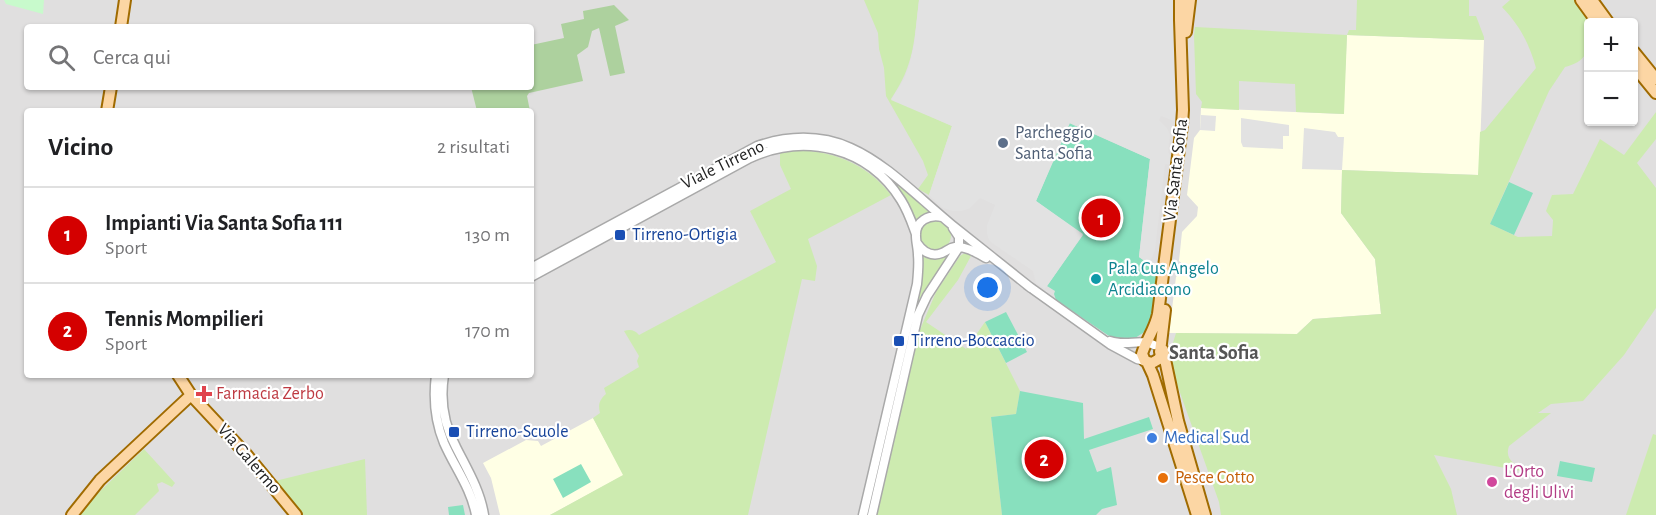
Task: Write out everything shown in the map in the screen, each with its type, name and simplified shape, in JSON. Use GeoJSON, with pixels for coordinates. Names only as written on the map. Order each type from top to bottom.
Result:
{"type":"FeatureCollection","features":[{"type":"Feature","properties":{"kind":"main road"},"geometry":{"type":"LineString","coordinates":[[121,24],[125,0]]}},
{"type":"Feature","properties":{"kind":"main road","name":"Via Santa Sofia"},"geometry":{"type":"LineString","coordinates":[[1180,0],[1182,124],[1153,347],[1178,421],[1205,515]]}},
{"type":"Feature","properties":{"kind":"main road","name":"Via Santa Sofia"},"geometry":{"type":"LineString","coordinates":[[1153,347],[1188,123],[1186,34],[1190,0]]}},
{"type":"Feature","properties":{"kind":"main road"},"geometry":{"type":"LineString","coordinates":[[1581,0],[1594,18]]}},
{"type":"Feature","properties":{"kind":"main road"},"geometry":{"type":"LineString","coordinates":[[1592,0],[1605,18]]}},
{"type":"Feature","properties":{"kind":"main road"},"geometry":{"type":"LineString","coordinates":[[1638,57],[1656,79]]}},
{"type":"Feature","properties":{"kind":"main road"},"geometry":{"type":"LineString","coordinates":[[1638,71],[1656,93]]}},
{"type":"Feature","properties":{"kind":"main road"},"geometry":{"type":"LineString","coordinates":[[108,108],[110,90]]}},
{"type":"Feature","properties":{"kind":"main road"},"geometry":{"type":"LineString","coordinates":[[1146,362],[1155,363],[1159,359],[1153,347],[1142,354],[1146,362],[1153,375],[1197,515]]}},
{"type":"Feature","properties":{"kind":"main road","name":"Via Galermo"},"geometry":{"type":"LineString","coordinates":[[180,378],[191,395],[246,454],[296,515]]}},
{"type":"Feature","properties":{"kind":"main road"},"geometry":{"type":"LineString","coordinates":[[72,515],[100,480],[191,395]]}},
{"type":"Feature","properties":{"kind":"street","name":"Viale Tirreno"},"geometry":{"type":"LineString","coordinates":[[534,266],[757,146],[779,139],[806,137],[830,140],[879,163],[949,223],[1031,288]]}},
{"type":"Feature","properties":{"kind":"street","name":"Viale Tirreno"},"geometry":{"type":"LineString","coordinates":[[534,275],[761,153],[787,146],[812,145],[857,154],[896,193],[908,213],[916,239],[919,262],[917,284],[863,515]]}},
{"type":"Feature","properties":{"kind":"street"},"geometry":{"type":"LineString","coordinates":[[872,515],[918,315],[927,296],[959,247],[959,237],[949,223],[938,216],[926,218],[917,226],[916,239],[924,251],[931,254],[942,253],[959,247],[979,253],[1111,345],[1146,362]]}},
{"type":"Feature","properties":{"kind":"street"},"geometry":{"type":"LineString","coordinates":[[948,249],[954,237],[949,223]]}},
{"type":"Feature","properties":{"kind":"street"},"geometry":{"type":"LineString","coordinates":[[1101,337],[1117,343],[1153,347]]}},
{"type":"Feature","properties":{"kind":"street"},"geometry":{"type":"LineString","coordinates":[[436,378],[435,408],[439,427],[445,444],[470,492],[476,515]]}},
{"type":"Feature","properties":{"kind":"street"},"geometry":{"type":"LineString","coordinates":[[444,378],[442,400],[448,428],[477,487],[484,515]]}},
{"type":"Feature","properties":{"kind":"shaded area"},"geometry":{"type":"Polygon","coordinates":[[[0,0],[1656,0],[1656,515],[0,515],[0,0]]]}},
{"type":"Feature","properties":{"kind":"shaded area","name":"Parcheggio Santa Sofia"},"geometry":{"type":"Polygon","coordinates":[[[919,0],[1175,0],[1176,122],[1161,116],[1159,120],[1170,135],[1168,151],[1172,165],[1165,164],[1155,250],[1149,264],[1139,257],[1150,159],[1070,123],[1036,201],[1083,234],[1045,289],[1036,283],[1033,271],[989,240],[987,225],[995,205],[980,198],[970,208],[952,211],[943,208],[929,195],[952,126],[891,100],[909,66],[919,0]]]}},
{"type":"Feature","properties":{"kind":"shaded area"},"geometry":{"type":"Polygon","coordinates":[[[1347,35],[1484,40],[1479,175],[1342,170],[1341,213],[1375,259],[1381,314],[1313,319],[1297,334],[1169,333],[1176,277],[1185,266],[1179,261],[1182,232],[1197,216],[1198,207],[1187,195],[1194,138],[1200,130],[1201,108],[1343,114],[1347,35]]]}},
{"type":"Feature","properties":{"kind":"shaded area"},"geometry":{"type":"Polygon","coordinates":[[[1201,115],[1216,116],[1215,131],[1200,130],[1201,115]]]}},
{"type":"Feature","properties":{"kind":"shaded area"},"geometry":{"type":"Polygon","coordinates":[[[1241,118],[1289,125],[1289,136],[1283,136],[1283,149],[1243,147],[1241,118]]]}},
{"type":"Feature","properties":{"kind":"shaded area"},"geometry":{"type":"Polygon","coordinates":[[[1304,128],[1335,132],[1338,137],[1344,137],[1342,170],[1302,169],[1304,128]]]}},
{"type":"Feature","properties":{"kind":"shaded area"},"geometry":{"type":"Polygon","coordinates":[[[593,418],[624,475],[550,515],[500,515],[491,478],[483,463],[526,440],[538,441],[541,446],[593,418]]]}},
{"type":"Feature","properties":{"kind":"green space"},"geometry":{"type":"Polygon","coordinates":[[[4,0],[44,0],[43,14],[6,4],[4,0]]]}},
{"type":"Feature","properties":{"kind":"green space"},"geometry":{"type":"Polygon","coordinates":[[[864,0],[919,0],[909,63],[891,99],[952,126],[929,195],[918,189],[928,175],[923,161],[886,96],[878,33],[864,0]]]}},
{"type":"Feature","properties":{"kind":"green space"},"geometry":{"type":"Polygon","coordinates":[[[1357,0],[1469,0],[1469,16],[1476,16],[1484,40],[1347,35],[1349,30],[1356,30],[1357,0]]]}},
{"type":"Feature","properties":{"kind":"green space"},"geometry":{"type":"Polygon","coordinates":[[[1510,0],[1576,0],[1589,18],[1584,18],[1584,56],[1574,64],[1565,67],[1549,91],[1490,224],[1518,237],[1552,236],[1553,220],[1546,211],[1552,195],[1573,194],[1600,139],[1624,155],[1656,112],[1656,139],[1637,163],[1656,188],[1656,308],[1624,355],[1583,401],[1551,404],[1538,413],[1551,413],[1509,446],[1510,459],[1527,472],[1434,455],[1451,489],[1457,515],[1221,515],[1219,502],[1168,359],[1176,333],[1297,334],[1313,319],[1381,314],[1375,259],[1341,213],[1342,170],[1478,175],[1480,132],[1485,130],[1536,68],[1523,35],[1502,7],[1510,0]]]}},
{"type":"Feature","properties":{"kind":"green space"},"geometry":{"type":"Polygon","coordinates":[[[614,5],[629,20],[615,26],[625,73],[610,76],[599,28],[592,31],[588,47],[577,55],[583,81],[529,93],[527,96],[529,108],[476,108],[472,90],[534,90],[534,44],[564,38],[561,24],[584,19],[583,11],[614,5]]]}},
{"type":"Feature","properties":{"kind":"green space"},"geometry":{"type":"Polygon","coordinates":[[[1195,27],[1347,35],[1344,114],[1296,112],[1295,84],[1239,81],[1239,110],[1201,108],[1202,102],[1196,94],[1195,27]]]}},
{"type":"Feature","properties":{"kind":"green space"},"geometry":{"type":"Polygon","coordinates":[[[1069,123],[1150,159],[1139,257],[1149,264],[1150,270],[1158,276],[1150,324],[1143,333],[1135,338],[1127,340],[1112,338],[1056,300],[1055,291],[1047,286],[1083,235],[1036,201],[1069,123]]]}},
{"type":"Feature","properties":{"kind":"green space"},"geometry":{"type":"Polygon","coordinates":[[[792,150],[821,153],[847,160],[871,174],[891,195],[808,239],[817,266],[815,281],[802,279],[748,515],[550,515],[623,475],[593,418],[600,413],[600,403],[606,394],[604,388],[639,367],[637,361],[639,356],[624,331],[632,330],[639,335],[776,262],[750,211],[791,189],[780,165],[780,152],[792,150]]]}},
{"type":"Feature","properties":{"kind":"green space"},"geometry":{"type":"Polygon","coordinates":[[[877,165],[931,213],[916,223],[888,177],[877,165]]]}},
{"type":"Feature","properties":{"kind":"green space"},"geometry":{"type":"Polygon","coordinates":[[[1509,182],[1533,193],[1514,235],[1490,224],[1509,182]]]}},
{"type":"Feature","properties":{"kind":"green space"},"geometry":{"type":"Polygon","coordinates":[[[935,219],[946,224],[951,235],[946,246],[935,251],[924,246],[919,235],[924,224],[935,219]]]}},
{"type":"Feature","properties":{"kind":"green space"},"geometry":{"type":"Polygon","coordinates":[[[952,251],[916,306],[922,254],[937,257],[952,251]]]}},
{"type":"Feature","properties":{"kind":"green space"},"geometry":{"type":"Polygon","coordinates":[[[967,253],[971,256],[958,280],[926,322],[966,349],[985,322],[1020,391],[1016,414],[991,417],[1002,515],[877,515],[919,332],[936,292],[960,256],[967,253]]]}},
{"type":"Feature","properties":{"kind":"green space"},"geometry":{"type":"Polygon","coordinates":[[[1006,312],[1027,352],[1006,363],[985,322],[1006,312]]]}},
{"type":"Feature","properties":{"kind":"green space"},"geometry":{"type":"Polygon","coordinates":[[[1020,391],[1083,403],[1084,439],[1149,417],[1153,429],[1089,450],[1097,472],[1111,467],[1117,505],[1102,509],[1096,515],[1002,515],[991,417],[1016,414],[1020,391]]]}},
{"type":"Feature","properties":{"kind":"green space"},"geometry":{"type":"Polygon","coordinates":[[[1653,434],[1656,435],[1656,515],[1626,515],[1653,434]]]}},
{"type":"Feature","properties":{"kind":"green space"},"geometry":{"type":"Polygon","coordinates":[[[144,449],[175,483],[172,487],[162,482],[157,484],[159,491],[135,515],[80,515],[91,500],[144,449]]]}},
{"type":"Feature","properties":{"kind":"green space"},"geometry":{"type":"Polygon","coordinates":[[[365,459],[367,515],[302,515],[275,481],[365,459]]]}},
{"type":"Feature","properties":{"kind":"green space"},"geometry":{"type":"Polygon","coordinates":[[[1560,461],[1595,468],[1592,482],[1557,476],[1560,461]]]}},
{"type":"Feature","properties":{"kind":"green space"},"geometry":{"type":"Polygon","coordinates":[[[581,464],[591,482],[563,498],[553,479],[581,464]]]}},
{"type":"Feature","properties":{"kind":"green space"},"geometry":{"type":"Polygon","coordinates":[[[463,505],[465,515],[449,515],[448,507],[463,505]]]}},
{"type":"Feature","properties":{"kind":"place","name":"Parcheggio Santa Sofia"},"geometry":{"type":"Point","coordinates":[1003,143]}},
{"type":"Feature","properties":{"kind":"place","name":"Impianti Via Santa Sofia 111"},"geometry":{"type":"Point","coordinates":[1101,218]}},
{"type":"Feature","properties":{"kind":"place","name":"Tirreno-Ortigia"},"geometry":{"type":"Point","coordinates":[620,235]}},
{"type":"Feature","properties":{"kind":"place","name":"Pala Cus Angelo Arcidiacono"},"geometry":{"type":"Point","coordinates":[1096,279]}},
{"type":"Feature","properties":{"kind":"place","name":"Tirreno-Boccaccio"},"geometry":{"type":"Point","coordinates":[899,341]}},
{"type":"Feature","properties":{"kind":"place","name":"Farmacia Zerbo"},"geometry":{"type":"Point","coordinates":[204,394]}},
{"type":"Feature","properties":{"kind":"place","name":"Tirreno-Scuole"},"geometry":{"type":"Point","coordinates":[454,432]}},
{"type":"Feature","properties":{"kind":"place","name":"Medical Sud"},"geometry":{"type":"Point","coordinates":[1152,438]}},
{"type":"Feature","properties":{"kind":"place","name":"Tennis Mompilieri"},"geometry":{"type":"Point","coordinates":[1044,459]}},
{"type":"Feature","properties":{"kind":"place","name":"Pesce Cotto"},"geometry":{"type":"Point","coordinates":[1163,478]}},
{"type":"Feature","properties":{"kind":"place","name":"L'Orto degli Ulivi"},"geometry":{"type":"Point","coordinates":[1492,482]}},
{"type":"Feature","properties":{"kind":"district","name":"Santa Sofia"},"geometry":{"type":"Point","coordinates":[1214,353]}}]}
